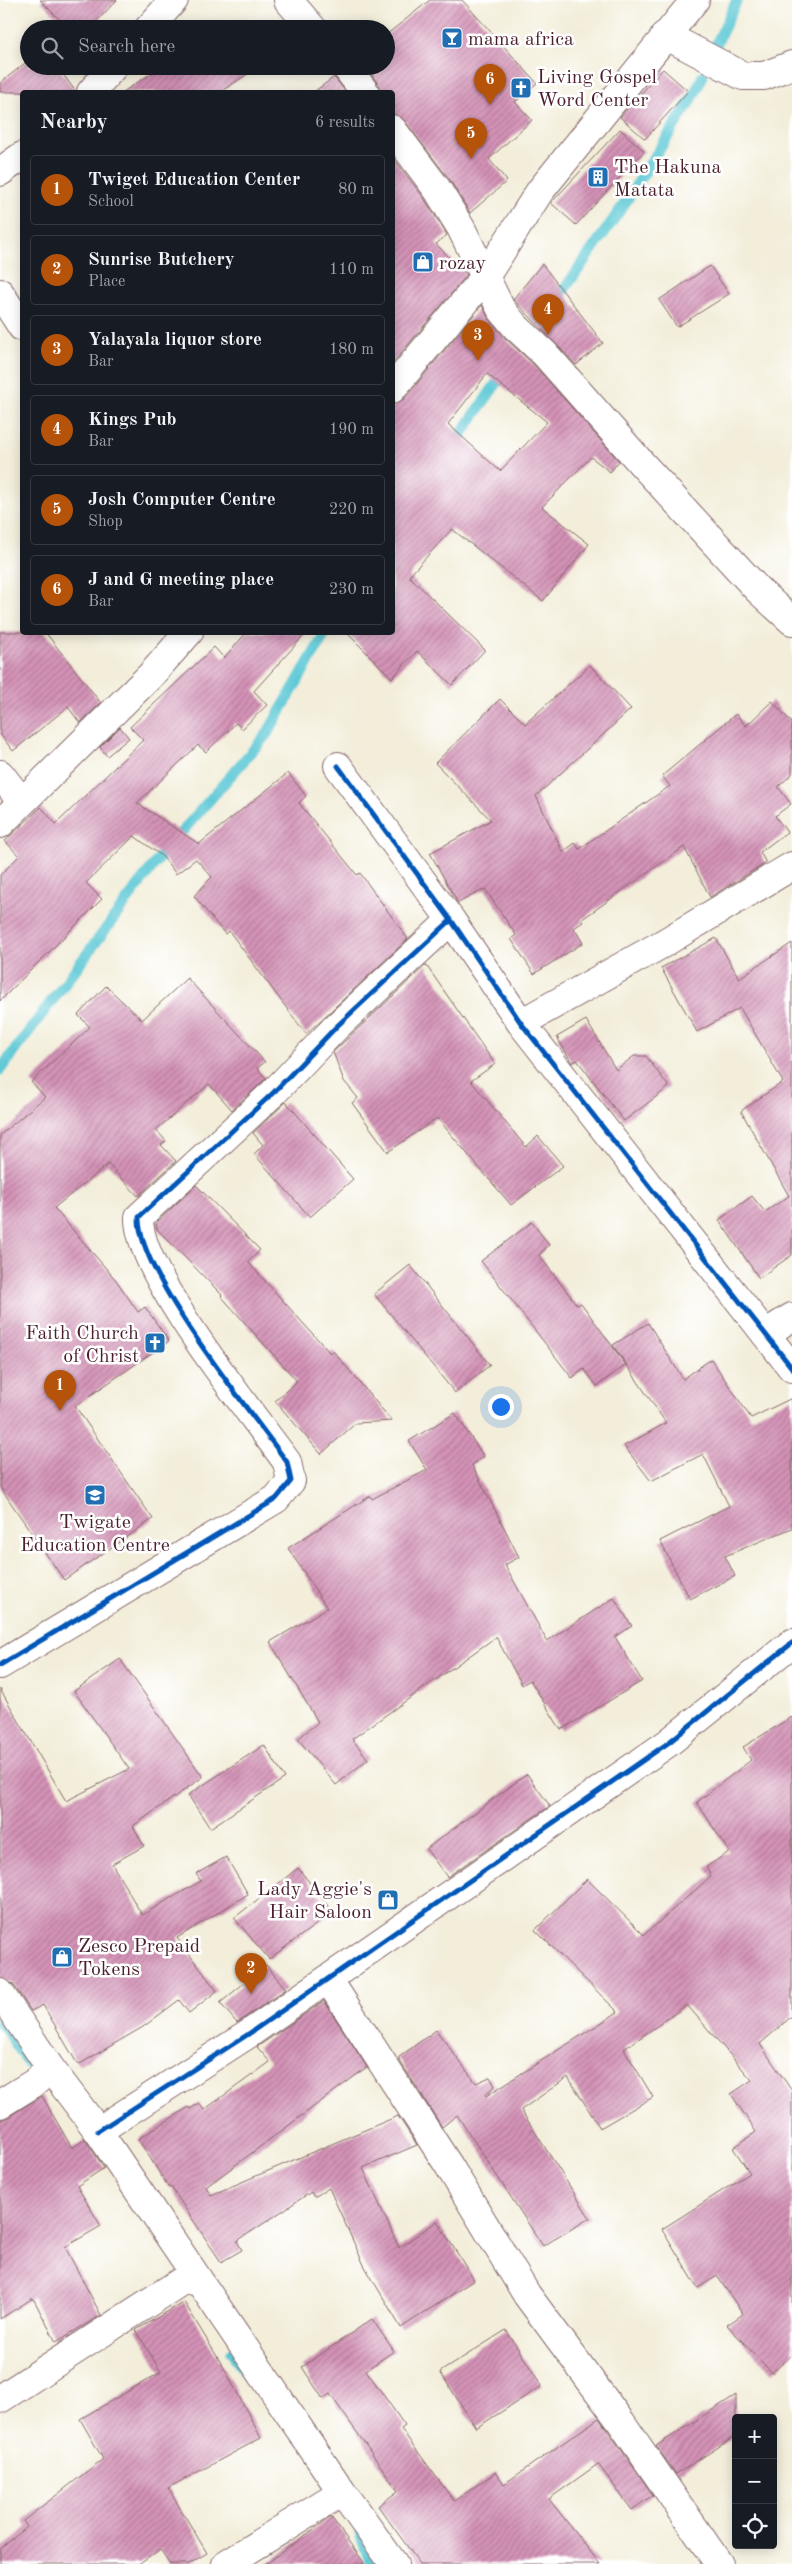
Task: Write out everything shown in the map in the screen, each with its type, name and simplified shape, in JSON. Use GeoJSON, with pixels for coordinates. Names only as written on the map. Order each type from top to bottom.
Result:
{"type":"FeatureCollection","features":[{"type":"Feature","properties":{"kind":"street"},"geometry":{"type":"LineString","coordinates":[[156,20],[174,0]]}},
{"type":"Feature","properties":{"kind":"street"},"geometry":{"type":"LineString","coordinates":[[288,0],[305,20]]}},
{"type":"Feature","properties":{"kind":"street"},"geometry":{"type":"LineString","coordinates":[[395,385],[485,277],[540,190],[695,0]]}},
{"type":"Feature","properties":{"kind":"street"},"geometry":{"type":"LineString","coordinates":[[665,36],[743,76],[764,76],[792,65]]}},
{"type":"Feature","properties":{"kind":"street"},"geometry":{"type":"LineString","coordinates":[[93,90],[106,75]]}},
{"type":"Feature","properties":{"kind":"street"},"geometry":{"type":"LineString","coordinates":[[352,75],[363,90]]}},
{"type":"Feature","properties":{"kind":"street"},"geometry":{"type":"LineString","coordinates":[[395,133],[437,189],[461,228],[501,309],[546,354],[642,464],[758,590],[792,621]]}},
{"type":"Feature","properties":{"kind":"street"},"geometry":{"type":"LineString","coordinates":[[0,172],[20,157]]}},
{"type":"Feature","properties":{"kind":"street"},"geometry":{"type":"LineString","coordinates":[[0,293],[20,325]]}},
{"type":"Feature","properties":{"kind":"street"},"geometry":{"type":"LineString","coordinates":[[0,824],[151,675],[186,635]]}},
{"type":"Feature","properties":{"kind":"street"},"geometry":{"type":"LineString","coordinates":[[338,766],[451,920],[521,1022],[792,1368]]}},
{"type":"Feature","properties":{"kind":"street"},"geometry":{"type":"LineString","coordinates":[[0,774],[22,802]]}},
{"type":"Feature","properties":{"kind":"street"},"geometry":{"type":"LineString","coordinates":[[521,1022],[664,943],[792,866]]}},
{"type":"Feature","properties":{"kind":"street"},"geometry":{"type":"LineString","coordinates":[[0,1665],[276,1499],[292,1480],[287,1462],[187,1324],[148,1257],[139,1226],[139,1217],[274,1092],[336,1027],[451,920]]}},
{"type":"Feature","properties":{"kind":"street"},"geometry":{"type":"LineString","coordinates":[[765,1334],[792,1317]]}},
{"type":"Feature","properties":{"kind":"street"},"geometry":{"type":"LineString","coordinates":[[98,2131],[232,2046],[668,1743],[792,1643]]}},
{"type":"Feature","properties":{"kind":"street"},"geometry":{"type":"LineString","coordinates":[[328,1979],[449,2166],[527,2295],[621,2422],[720,2564]]}},
{"type":"Feature","properties":{"kind":"street"},"geometry":{"type":"LineString","coordinates":[[0,1994],[51,2069],[98,2131],[342,2492],[394,2564]]}},
{"type":"Feature","properties":{"kind":"street"},"geometry":{"type":"LineString","coordinates":[[0,2104],[34,2083],[51,2069]]}},
{"type":"Feature","properties":{"kind":"street"},"geometry":{"type":"LineString","coordinates":[[0,2399],[185,2279],[199,2282]]}},
{"type":"Feature","properties":{"kind":"street"},"geometry":{"type":"LineString","coordinates":[[226,2564],[342,2492]]}},
{"type":"Feature","properties":{"kind":"building"},"geometry":{"type":"Polygon","coordinates":[[[40,0],[117,0],[98,20],[60,20],[40,0]]]}},
{"type":"Feature","properties":{"kind":"building"},"geometry":{"type":"Polygon","coordinates":[[[430,0],[462,0],[537,83],[515,102],[532,120],[489,159],[507,181],[470,213],[450,180],[404,120],[395,116],[395,90],[379,90],[372,75],[395,75],[395,28],[430,0]]]}},
{"type":"Feature","properties":{"kind":"building"},"geometry":{"type":"Polygon","coordinates":[[[20,67],[20,75],[64,75],[75,90],[0,92],[0,83],[20,67]]]}},
{"type":"Feature","properties":{"kind":"building"},"geometry":{"type":"Polygon","coordinates":[[[663,69],[688,91],[645,139],[620,117],[663,69]]]}},
{"type":"Feature","properties":{"kind":"building"},"geometry":{"type":"Polygon","coordinates":[[[149,75],[246,75],[223,90],[126,90],[149,75]]]}},
{"type":"Feature","properties":{"kind":"building"},"geometry":{"type":"Polygon","coordinates":[[[334,77],[344,90],[317,90],[334,77]]]}},
{"type":"Feature","properties":{"kind":"building","name":"The Hakuna Matata"},"geometry":{"type":"Polygon","coordinates":[[[620,129],[644,151],[576,225],[551,203],[620,129]]]}},
{"type":"Feature","properties":{"kind":"building"},"geometry":{"type":"Polygon","coordinates":[[[395,160],[424,198],[447,235],[436,244],[467,275],[395,360],[395,160]]]}},
{"type":"Feature","properties":{"kind":"building"},"geometry":{"type":"Polygon","coordinates":[[[542,264],[603,343],[576,365],[513,299],[542,264]]]}},
{"type":"Feature","properties":{"kind":"building"},"geometry":{"type":"Polygon","coordinates":[[[710,266],[729,294],[677,327],[659,300],[710,266]]]}},
{"type":"Feature","properties":{"kind":"building"},"geometry":{"type":"Polygon","coordinates":[[[482,305],[489,319],[504,337],[534,365],[619,461],[610,472],[591,457],[542,507],[589,544],[543,601],[452,529],[409,576],[485,650],[452,685],[417,651],[392,678],[349,635],[395,635],[395,403],[404,399],[482,305]],[[487,374],[448,424],[500,471],[547,422],[487,374]]]}},
{"type":"Feature","properties":{"kind":"building"},"geometry":{"type":"Polygon","coordinates":[[[0,632],[20,632],[20,635],[47,635],[101,703],[80,723],[68,707],[13,751],[0,734],[0,632]]]}},
{"type":"Feature","properties":{"kind":"building"},"geometry":{"type":"Polygon","coordinates":[[[244,635],[304,635],[254,691],[267,705],[242,729],[236,723],[206,752],[198,745],[137,803],[199,844],[288,773],[306,796],[299,803],[357,875],[360,873],[408,939],[306,1034],[229,931],[225,934],[194,896],[212,877],[196,859],[176,874],[162,856],[134,836],[86,883],[102,899],[0,1001],[0,875],[19,856],[5,841],[41,807],[56,824],[143,740],[130,727],[214,647],[224,658],[244,635]]]}},
{"type":"Feature","properties":{"kind":"building"},"geometry":{"type":"Polygon","coordinates":[[[590,665],[631,709],[536,796],[563,852],[575,843],[579,849],[670,786],[662,776],[736,714],[746,726],[772,701],[792,723],[792,774],[778,787],[791,804],[775,816],[787,832],[760,852],[766,863],[710,897],[684,847],[581,920],[583,922],[574,928],[583,943],[534,974],[511,939],[516,935],[485,889],[458,903],[430,853],[491,820],[435,763],[500,699],[525,724],[590,665]]]}},
{"type":"Feature","properties":{"kind":"building"},"geometry":{"type":"Polygon","coordinates":[[[120,727],[129,738],[107,756],[100,747],[120,727]]]}},
{"type":"Feature","properties":{"kind":"building"},"geometry":{"type":"Polygon","coordinates":[[[716,938],[739,978],[792,943],[792,1255],[759,1278],[719,1220],[752,1196],[765,1212],[789,1196],[741,1111],[783,1082],[740,1008],[697,1032],[661,968],[716,938]]]}},
{"type":"Feature","properties":{"kind":"building"},"geometry":{"type":"Polygon","coordinates":[[[426,965],[495,1064],[471,1081],[526,1147],[538,1136],[563,1166],[511,1205],[437,1118],[388,1152],[352,1103],[358,1098],[344,1081],[333,1052],[426,965]]]}},
{"type":"Feature","properties":{"kind":"building"},"geometry":{"type":"Polygon","coordinates":[[[187,978],[265,1062],[257,1068],[266,1078],[232,1110],[209,1084],[156,1130],[166,1141],[161,1145],[176,1161],[138,1196],[108,1164],[54,1208],[116,1280],[138,1312],[145,1307],[169,1341],[75,1406],[153,1519],[64,1580],[0,1487],[0,1135],[45,1097],[31,1082],[90,1027],[78,1015],[106,986],[142,1020],[187,978]]]}},
{"type":"Feature","properties":{"kind":"building"},"geometry":{"type":"Polygon","coordinates":[[[586,1020],[616,1070],[634,1056],[646,1056],[669,1087],[624,1121],[577,1060],[572,1063],[557,1037],[586,1020]]]}},
{"type":"Feature","properties":{"kind":"building"},"geometry":{"type":"Polygon","coordinates":[[[286,1102],[353,1179],[310,1217],[254,1154],[263,1145],[253,1133],[286,1102]]]}},
{"type":"Feature","properties":{"kind":"building"},"geometry":{"type":"Polygon","coordinates":[[[196,1185],[260,1250],[248,1262],[330,1353],[333,1351],[392,1421],[356,1423],[321,1454],[275,1401],[297,1381],[222,1295],[157,1229],[156,1223],[196,1185]]]}},
{"type":"Feature","properties":{"kind":"building"},"geometry":{"type":"Polygon","coordinates":[[[532,1222],[549,1245],[539,1255],[577,1305],[581,1303],[626,1365],[597,1386],[584,1369],[572,1378],[481,1261],[532,1222]]]}},
{"type":"Feature","properties":{"kind":"building"},"geometry":{"type":"Polygon","coordinates":[[[410,1265],[490,1365],[455,1393],[374,1294],[410,1265]]]}},
{"type":"Feature","properties":{"kind":"building"},"geometry":{"type":"Polygon","coordinates":[[[648,1323],[683,1379],[711,1359],[751,1418],[792,1398],[792,1528],[725,1556],[735,1576],[690,1599],[660,1541],[729,1506],[703,1454],[651,1481],[624,1446],[666,1423],[613,1345],[648,1323]]]}},
{"type":"Feature","properties":{"kind":"building"},"geometry":{"type":"Polygon","coordinates":[[[455,1413],[484,1457],[472,1465],[519,1557],[505,1565],[547,1641],[614,1598],[632,1626],[615,1637],[642,1681],[561,1730],[530,1680],[522,1685],[496,1637],[352,1739],[368,1759],[336,1785],[298,1739],[318,1722],[270,1642],[327,1608],[288,1548],[370,1496],[372,1499],[427,1470],[409,1441],[455,1413]]]}},
{"type":"Feature","properties":{"kind":"building"},"geometry":{"type":"Polygon","coordinates":[[[120,1659],[203,1777],[133,1826],[144,1846],[112,1864],[142,1915],[201,1881],[196,1874],[226,1857],[248,1894],[177,1938],[217,1991],[189,2013],[179,2000],[143,2027],[78,2065],[43,2005],[31,2011],[13,1984],[0,1978],[0,1689],[66,1801],[129,1769],[74,1691],[120,1659]]]}},
{"type":"Feature","properties":{"kind":"building"},"geometry":{"type":"Polygon","coordinates":[[[792,1717],[792,2016],[760,2044],[792,2091],[792,2355],[772,2373],[727,2325],[743,2314],[717,2276],[698,2288],[662,2229],[750,2173],[733,2148],[756,2132],[731,2094],[752,2080],[687,2005],[624,2049],[653,2097],[600,2128],[568,2077],[521,2110],[590,2218],[543,2246],[457,2115],[442,2127],[398,2058],[436,2030],[476,2083],[490,2077],[495,2086],[485,2094],[486,2096],[618,2012],[535,1930],[587,1879],[644,1935],[711,1876],[706,1867],[729,1852],[697,1802],[751,1760],[743,1747],[792,1717]]]}},
{"type":"Feature","properties":{"kind":"building"},"geometry":{"type":"Polygon","coordinates":[[[264,1745],[285,1778],[210,1828],[188,1795],[264,1745]]]}},
{"type":"Feature","properties":{"kind":"building"},"geometry":{"type":"Polygon","coordinates":[[[527,1774],[550,1806],[447,1877],[426,1849],[527,1774]]]}},
{"type":"Feature","properties":{"kind":"building"},"geometry":{"type":"Polygon","coordinates":[[[298,1868],[333,1912],[269,1959],[234,1918],[298,1868]]]}},
{"type":"Feature","properties":{"kind":"building"},"geometry":{"type":"Polygon","coordinates":[[[266,1965],[286,1989],[237,2023],[220,2003],[266,1965]]]}},
{"type":"Feature","properties":{"kind":"building"},"geometry":{"type":"Polygon","coordinates":[[[324,2001],[367,2067],[206,2187],[211,2195],[398,2116],[417,2145],[363,2168],[399,2248],[437,2221],[474,2280],[401,2328],[364,2265],[329,2188],[314,2197],[311,2192],[237,2241],[242,2250],[221,2262],[171,2187],[169,2188],[138,2139],[189,2107],[190,2109],[199,2103],[204,2110],[270,2062],[257,2047],[324,2001]]]}},
{"type":"Feature","properties":{"kind":"building"},"geometry":{"type":"Polygon","coordinates":[[[42,2096],[72,2148],[85,2139],[104,2168],[77,2186],[101,2226],[65,2247],[101,2315],[56,2342],[33,2298],[0,2319],[0,2120],[42,2096]]]}},
{"type":"Feature","properties":{"kind":"building"},"geometry":{"type":"Polygon","coordinates":[[[184,2302],[224,2368],[261,2438],[168,2488],[207,2553],[189,2564],[170,2564],[160,2549],[140,2564],[0,2564],[0,2549],[27,2527],[23,2521],[103,2459],[80,2419],[161,2372],[136,2330],[184,2302]]]}},
{"type":"Feature","properties":{"kind":"building"},"geometry":{"type":"Polygon","coordinates":[[[372,2319],[394,2351],[366,2370],[405,2426],[401,2429],[454,2501],[496,2472],[504,2484],[599,2418],[653,2495],[632,2510],[598,2464],[549,2499],[600,2564],[420,2564],[378,2506],[398,2491],[330,2394],[323,2399],[302,2367],[372,2319]]]}},
{"type":"Feature","properties":{"kind":"building"},"geometry":{"type":"Polygon","coordinates":[[[506,2330],[542,2386],[476,2428],[440,2372],[506,2330]]]}},
{"type":"Feature","properties":{"kind":"building"},"geometry":{"type":"Polygon","coordinates":[[[736,2395],[736,2414],[732,2414],[732,2439],[676,2474],[656,2446],[736,2395]]]}},
{"type":"Feature","properties":{"kind":"building"},"geometry":{"type":"Polygon","coordinates":[[[331,2517],[365,2564],[265,2564],[331,2517]]]}},
{"type":"Feature","properties":{"kind":"waterway"},"geometry":{"type":"LineString","coordinates":[[713,51],[737,0]]}},
{"type":"Feature","properties":{"kind":"waterway"},"geometry":{"type":"LineString","coordinates":[[554,304],[623,206],[693,97],[703,76]]}},
{"type":"Feature","properties":{"kind":"waterway"},"geometry":{"type":"LineString","coordinates":[[453,446],[505,371]]}},
{"type":"Feature","properties":{"kind":"waterway"},"geometry":{"type":"LineString","coordinates":[[0,1070],[159,858],[267,734],[324,635]]}},
{"type":"Feature","properties":{"kind":"waterway"},"geometry":{"type":"LineString","coordinates":[[0,2022],[32,2067]]}},
{"type":"Feature","properties":{"kind":"waterway"},"geometry":{"type":"LineString","coordinates":[[231,2352],[254,2386]]}},
{"type":"Feature","properties":{"kind":"waterway"},"geometry":{"type":"LineString","coordinates":[[360,2533],[371,2564]]}},
{"type":"Feature","properties":{"kind":"cycle path"},"geometry":{"type":"LineString","coordinates":[[338,766],[451,920],[521,1023],[792,1368]]}},
{"type":"Feature","properties":{"kind":"cycle path"},"geometry":{"type":"LineString","coordinates":[[0,1665],[276,1499],[291,1481],[287,1462],[224,1377],[175,1306],[156,1272],[143,1242],[139,1217],[274,1092],[336,1027],[451,920]]}},
{"type":"Feature","properties":{"kind":"cycle path"},"geometry":{"type":"LineString","coordinates":[[98,2131],[247,2035],[668,1743],[792,1643]]}},
{"type":"Feature","properties":{"kind":"place","name":"mama africa"},"geometry":{"type":"Point","coordinates":[452,38]}},
{"type":"Feature","properties":{"kind":"place","name":"Living Gospel Word Center"},"geometry":{"type":"Point","coordinates":[521,88]}},
{"type":"Feature","properties":{"kind":"place","name":"J and G meeting place"},"geometry":{"type":"Point","coordinates":[490,105]}},
{"type":"Feature","properties":{"kind":"place","name":"Josh Computer Centre"},"geometry":{"type":"Point","coordinates":[471,159]}},
{"type":"Feature","properties":{"kind":"place","name":"The Hakuna Matata"},"geometry":{"type":"Point","coordinates":[598,177]}},
{"type":"Feature","properties":{"kind":"place","name":"rozay"},"geometry":{"type":"Point","coordinates":[423,262]}},
{"type":"Feature","properties":{"kind":"place","name":"Kings Pub"},"geometry":{"type":"Point","coordinates":[548,335]}},
{"type":"Feature","properties":{"kind":"place","name":"Yalayala liquor store"},"geometry":{"type":"Point","coordinates":[478,361]}},
{"type":"Feature","properties":{"kind":"place","name":"Faith Church of Christ"},"geometry":{"type":"Point","coordinates":[155,1343]}},
{"type":"Feature","properties":{"kind":"place","name":"Twiget Education Center"},"geometry":{"type":"Point","coordinates":[60,1411]}},
{"type":"Feature","properties":{"kind":"place","name":"Twigate Education Centre"},"geometry":{"type":"Point","coordinates":[95,1495]}},
{"type":"Feature","properties":{"kind":"place","name":"Lady Aggie's Hair Saloon"},"geometry":{"type":"Point","coordinates":[388,1900]}},
{"type":"Feature","properties":{"kind":"place","name":"Zesco Prepaid Tokens"},"geometry":{"type":"Point","coordinates":[62,1957]}},
{"type":"Feature","properties":{"kind":"place","name":"Sunrise Butchery"},"geometry":{"type":"Point","coordinates":[251,1994]}}]}
